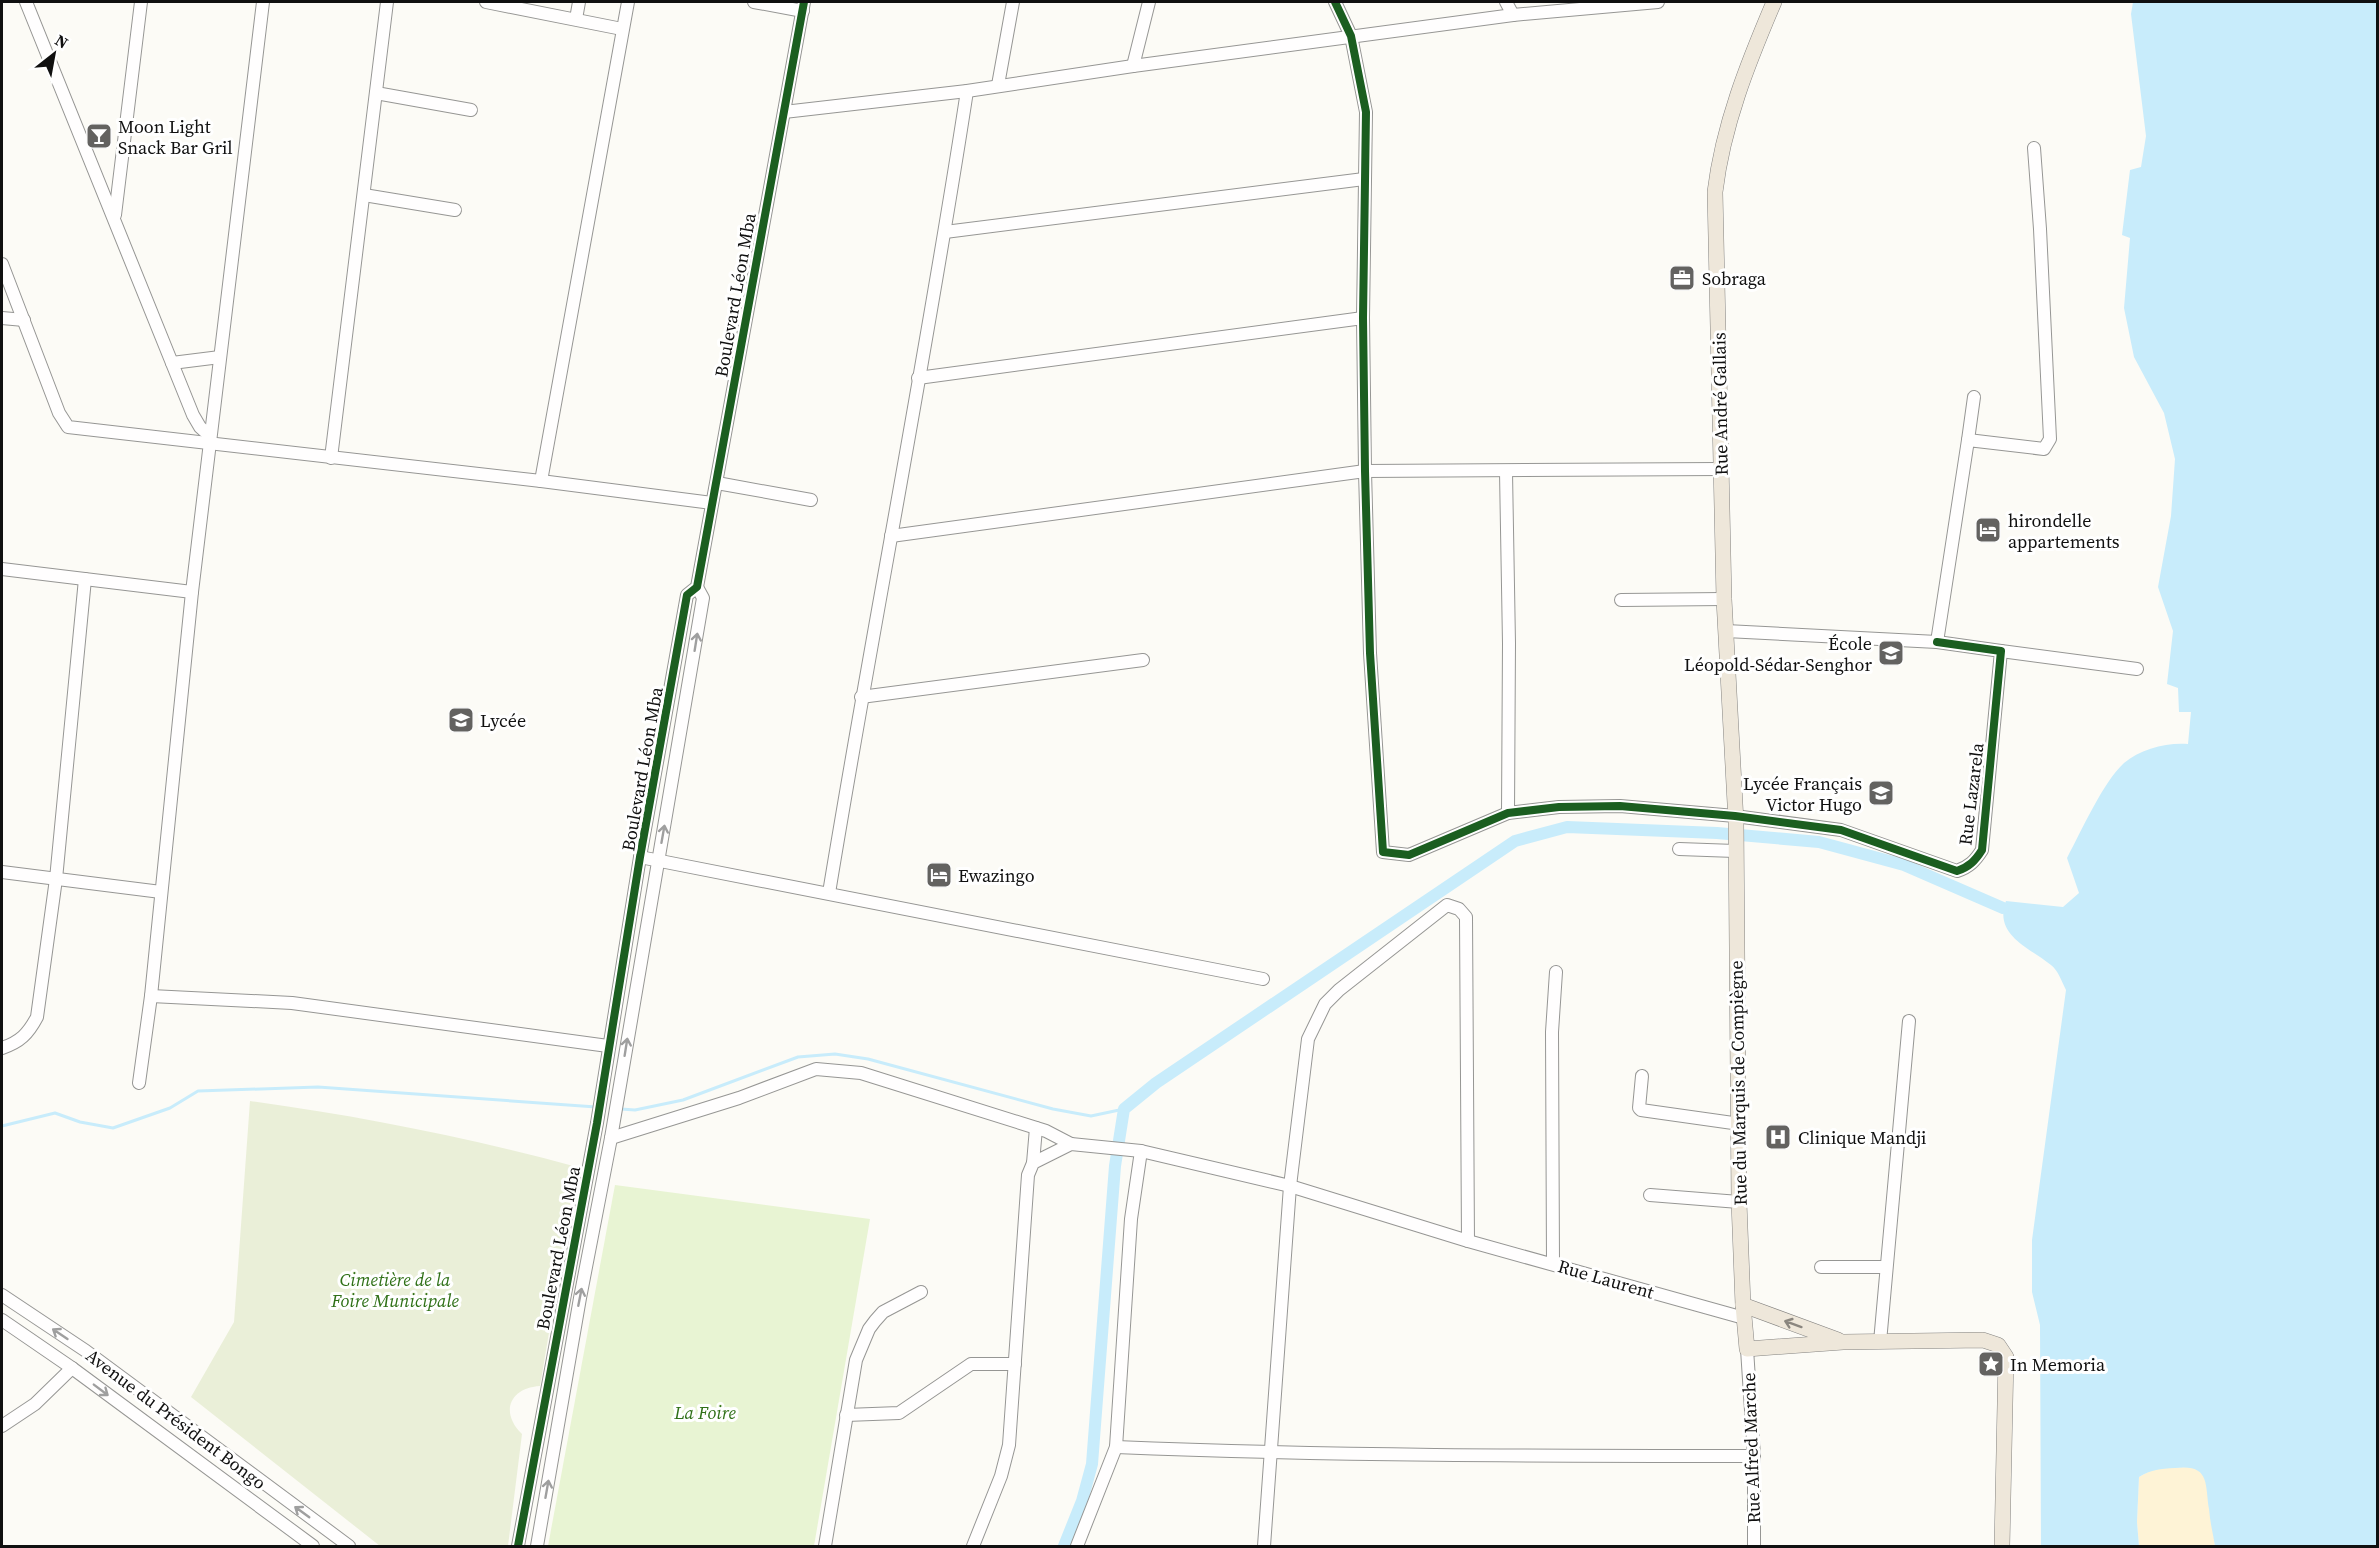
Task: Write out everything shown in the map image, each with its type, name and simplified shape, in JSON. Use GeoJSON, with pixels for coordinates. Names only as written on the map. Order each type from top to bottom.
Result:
{"type":"FeatureCollection","features":[{"type":"Feature","properties":{"kind":"main road","name":"Rue André Gallais"},"geometry":{"type":"LineString","coordinates":[[1736,819],[1724,599],[1722,394],[1716,192],[1719,162],[1745,69],[1774,2]]}},
{"type":"Feature","properties":{"kind":"main road","name":"Rue du Marquis de Compiègne"},"geometry":{"type":"LineString","coordinates":[[1736,819],[1739,1202],[1747,1349]]}},
{"type":"Feature","properties":{"kind":"main road"},"geometry":{"type":"LineString","coordinates":[[1744,1312],[1844,1342]]}},
{"type":"Feature","properties":{"kind":"main road"},"geometry":{"type":"LineString","coordinates":[[1747,1349],[1844,1342],[1983,1340],[1992,1341],[2003,1349],[2006,1357],[2002,1546]]}},
{"type":"Feature","properties":{"kind":"street"},"geometry":{"type":"LineString","coordinates":[[26,2],[196,422],[210,440]]}},
{"type":"Feature","properties":{"kind":"street"},"geometry":{"type":"LineString","coordinates":[[114,218],[141,2]]}},
{"type":"Feature","properties":{"kind":"street"},"geometry":{"type":"LineString","coordinates":[[139,1083],[151,996],[192,592],[263,2]]}},
{"type":"Feature","properties":{"kind":"street"},"geometry":{"type":"LineString","coordinates":[[331,458],[387,2]]}},
{"type":"Feature","properties":{"kind":"street"},"geometry":{"type":"LineString","coordinates":[[486,2],[622,29]]}},
{"type":"Feature","properties":{"kind":"street"},"geometry":{"type":"LineString","coordinates":[[576,19],[579,2]]}},
{"type":"Feature","properties":{"kind":"street"},"geometry":{"type":"LineString","coordinates":[[541,481],[628,2]]}},
{"type":"Feature","properties":{"kind":"street"},"geometry":{"type":"LineString","coordinates":[[754,2],[804,6]]}},
{"type":"Feature","properties":{"kind":"street"},"geometry":{"type":"LineString","coordinates":[[998,86],[1012,2]]}},
{"type":"Feature","properties":{"kind":"street"},"geometry":{"type":"LineString","coordinates":[[1133,66],[1149,2]]}},
{"type":"Feature","properties":{"kind":"street"},"geometry":{"type":"LineString","coordinates":[[1335,2],[1351,36],[1366,112],[1363,318],[1365,471]]}},
{"type":"Feature","properties":{"kind":"street"},"geometry":{"type":"LineString","coordinates":[[1506,2],[1513,15]]}},
{"type":"Feature","properties":{"kind":"street"},"geometry":{"type":"LineString","coordinates":[[784,112],[967,91],[1133,66],[1513,15],[1658,2]]}},
{"type":"Feature","properties":{"kind":"street","name":"Boulevard Léon Mba"},"geometry":{"type":"LineString","coordinates":[[537,1546],[580,1298],[611,1138],[703,598],[697,587],[804,6]]}},
{"type":"Feature","properties":{"kind":"street"},"geometry":{"type":"LineString","coordinates":[[829,893],[861,697],[945,232],[967,91]]}},
{"type":"Feature","properties":{"kind":"street"},"geometry":{"type":"LineString","coordinates":[[376,93],[471,110]]}},
{"type":"Feature","properties":{"kind":"street"},"geometry":{"type":"LineString","coordinates":[[1968,440],[2044,449],[2050,439],[2034,148]]}},
{"type":"Feature","properties":{"kind":"street"},"geometry":{"type":"LineString","coordinates":[[945,232],[1364,179]]}},
{"type":"Feature","properties":{"kind":"street"},"geometry":{"type":"LineString","coordinates":[[364,195],[455,210]]}},
{"type":"Feature","properties":{"kind":"street"},"geometry":{"type":"LineString","coordinates":[[2,264],[59,412],[68,427],[210,440],[331,458],[712,503]]}},
{"type":"Feature","properties":{"kind":"street"},"geometry":{"type":"LineString","coordinates":[[2,318],[24,320]]}},
{"type":"Feature","properties":{"kind":"street"},"geometry":{"type":"LineString","coordinates":[[918,378],[1363,318]]}},
{"type":"Feature","properties":{"kind":"street"},"geometry":{"type":"LineString","coordinates":[[172,363],[220,357]]}},
{"type":"Feature","properties":{"kind":"street"},"geometry":{"type":"LineString","coordinates":[[1937,642],[1974,397]]}},
{"type":"Feature","properties":{"kind":"street"},"geometry":{"type":"LineString","coordinates":[[891,536],[1365,471],[1721,469]]}},
{"type":"Feature","properties":{"kind":"street","name":"Rue Lazarela"},"geometry":{"type":"LineString","coordinates":[[1365,471],[1370,653],[1383,852],[1408,855],[1508,813],[1559,807],[1620,806],[1841,830],[1957,871],[1966,868],[1976,860],[1982,850],[2001,651]]}},
{"type":"Feature","properties":{"kind":"street"},"geometry":{"type":"LineString","coordinates":[[1506,472],[1509,643],[1508,813]]}},
{"type":"Feature","properties":{"kind":"street"},"geometry":{"type":"LineString","coordinates":[[717,483],[811,500]]}},
{"type":"Feature","properties":{"kind":"street"},"geometry":{"type":"LineString","coordinates":[[2,569],[192,592]]}},
{"type":"Feature","properties":{"kind":"street"},"geometry":{"type":"LineString","coordinates":[[2,1048],[16,1043],[30,1032],[37,1017],[56,879],[85,579]]}},
{"type":"Feature","properties":{"kind":"street","name":"Boulevard Léon Mba"},"geometry":{"type":"LineString","coordinates":[[518,1546],[595,1134],[640,857],[687,595],[697,587]]}},
{"type":"Feature","properties":{"kind":"street"},"geometry":{"type":"LineString","coordinates":[[1621,600],[1724,599]]}},
{"type":"Feature","properties":{"kind":"street"},"geometry":{"type":"LineString","coordinates":[[1726,631],[1937,642],[2137,669]]}},
{"type":"Feature","properties":{"kind":"street"},"geometry":{"type":"LineString","coordinates":[[861,697],[1143,660]]}},
{"type":"Feature","properties":{"kind":"street"},"geometry":{"type":"LineString","coordinates":[[1679,849],[1735,848]]}},
{"type":"Feature","properties":{"kind":"street"},"geometry":{"type":"LineString","coordinates":[[640,857],[1263,979]]}},
{"type":"Feature","properties":{"kind":"street"},"geometry":{"type":"LineString","coordinates":[[2,872],[160,892]]}},
{"type":"Feature","properties":{"kind":"street"},"geometry":{"type":"LineString","coordinates":[[1264,1546],[1290,1186],[1308,1039],[1325,1004],[1339,990],[1447,905],[1459,909],[1466,917],[1468,1241]]}},
{"type":"Feature","properties":{"kind":"street"},"geometry":{"type":"LineString","coordinates":[[1553,1264],[1552,1032],[1556,972]]}},
{"type":"Feature","properties":{"kind":"street"},"geometry":{"type":"LineString","coordinates":[[151,996],[292,1003],[608,1046]]}},
{"type":"Feature","properties":{"kind":"street"},"geometry":{"type":"LineString","coordinates":[[1880,1342],[1909,1021]]}},
{"type":"Feature","properties":{"kind":"street","name":"Rue Laurent"},"geometry":{"type":"LineString","coordinates":[[611,1138],[740,1098],[816,1069],[861,1073],[1036,1128],[1071,1144],[1136,1150],[1290,1186],[1468,1241],[1744,1312]]}},
{"type":"Feature","properties":{"kind":"street"},"geometry":{"type":"LineString","coordinates":[[1642,1076],[1639,1108],[1641,1110],[1740,1124]]}},
{"type":"Feature","properties":{"kind":"street"},"geometry":{"type":"LineString","coordinates":[[973,1546],[1000,1476],[1009,1445],[1028,1175],[1033,1163],[1036,1128]]}},
{"type":"Feature","properties":{"kind":"street"},"geometry":{"type":"LineString","coordinates":[[1033,1163],[1071,1144]]}},
{"type":"Feature","properties":{"kind":"street"},"geometry":{"type":"LineString","coordinates":[[1077,1546],[1116,1447],[1136,1150]]}},
{"type":"Feature","properties":{"kind":"street"},"geometry":{"type":"LineString","coordinates":[[1650,1194],[1739,1202]]}},
{"type":"Feature","properties":{"kind":"street"},"geometry":{"type":"LineString","coordinates":[[1821,1267],[1886,1267]]}},
{"type":"Feature","properties":{"kind":"street"},"geometry":{"type":"LineString","coordinates":[[825,1546],[856,1360],[868,1329],[883,1312],[921,1292]]}},
{"type":"Feature","properties":{"kind":"street","name":"Avenue du Président Bongo"},"geometry":{"type":"LineString","coordinates":[[2,1295],[86,1352],[349,1546]]}},
{"type":"Feature","properties":{"kind":"street","name":"Avenue du Président Bongo"},"geometry":{"type":"LineString","coordinates":[[2,1320],[72,1368],[313,1546]]}},
{"type":"Feature","properties":{"kind":"street","name":"Rue Alfred Marche"},"geometry":{"type":"LineString","coordinates":[[1747,1349],[1754,1456],[1754,1546]]}},
{"type":"Feature","properties":{"kind":"street"},"geometry":{"type":"LineString","coordinates":[[846,1415],[899,1413],[971,1364],[1015,1364]]}},
{"type":"Feature","properties":{"kind":"street"},"geometry":{"type":"LineString","coordinates":[[2,1426],[35,1404],[72,1368]]}},
{"type":"Feature","properties":{"kind":"street"},"geometry":{"type":"LineString","coordinates":[[1116,1447],[1271,1454],[1754,1456]]}},
{"type":"Feature","properties":{"kind":"green space","name":"Cimetière de la Foire Municipale"},"geometry":{"type":"Polygon","coordinates":[[[250,1101],[415,1129],[577,1167],[540,1386],[521,1391],[511,1403],[511,1418],[522,1434],[508,1546],[380,1546],[191,1397],[234,1322],[250,1101]]]}},
{"type":"Feature","properties":{"kind":"green space","name":"La Foire"},"geometry":{"type":"Polygon","coordinates":[[[615,1185],[870,1219],[814,1546],[548,1546],[615,1185]]]}},
{"type":"Feature","properties":{"kind":"sand"},"geometry":{"type":"Polygon","coordinates":[[[2192,1467],[2200,1471],[2207,1481],[2215,1546],[2139,1546],[2137,1522],[2139,1477],[2155,1468],[2192,1467]]]}},
{"type":"Feature","properties":{"kind":"water"},"geometry":{"type":"Polygon","coordinates":[[[2133,2],[2377,2],[2377,1546],[2215,1546],[2204,1477],[2195,1469],[2186,1468],[2156,1470],[2139,1477],[2137,1522],[2139,1546],[2041,1546],[2040,1325],[2032,1292],[2032,1240],[2066,990],[2053,967],[2009,932],[2003,913],[2006,901],[2063,907],[2079,893],[2067,858],[2108,782],[2124,763],[2138,754],[2172,744],[2188,744],[2191,712],[2179,712],[2178,688],[2167,684],[2173,631],[2158,587],[2171,516],[2175,459],[2164,413],[2134,357],[2124,308],[2130,238],[2122,235],[2130,170],[2141,167],[2146,136],[2131,14],[2133,2]]]}},
{"type":"Feature","properties":{"kind":"waterway"},"geometry":{"type":"LineString","coordinates":[[1064,1546],[1082,1501],[1092,1464],[1115,1166],[1124,1109],[1156,1083],[1515,841],[1567,827],[1717,833],[1819,842],[1904,865],[2003,908]]}},
{"type":"Feature","properties":{"kind":"waterway"},"geometry":{"type":"LineString","coordinates":[[621,1109],[635,1110],[683,1100],[798,1057],[835,1054],[868,1059],[1053,1109],[1091,1116],[1124,1109]]}},
{"type":"Feature","properties":{"kind":"waterway"},"geometry":{"type":"LineString","coordinates":[[2,1126],[55,1113],[80,1122],[113,1128],[170,1108],[198,1091],[318,1087],[596,1107]]}},
{"type":"Feature","properties":{"kind":"cycle path"},"geometry":{"type":"LineString","coordinates":[[518,1546],[597,1123],[640,857],[687,595],[697,587],[804,2]]}},
{"type":"Feature","properties":{"kind":"cycle path"},"geometry":{"type":"LineString","coordinates":[[1335,2],[1351,36],[1366,112],[1363,318],[1365,471],[1370,653],[1383,852],[1409,855],[1508,813],[1559,807],[1620,806],[1735,816],[1841,830],[1957,871],[1971,863],[1982,850],[2001,651],[1937,642]]}},
{"type":"Feature","properties":{"kind":"place","name":"Moon Light Snack Bar Gril"},"geometry":{"type":"Point","coordinates":[99,136]}},
{"type":"Feature","properties":{"kind":"place","name":"Sobraga"},"geometry":{"type":"Point","coordinates":[1682,278]}},
{"type":"Feature","properties":{"kind":"place","name":"hirondelle appartements"},"geometry":{"type":"Point","coordinates":[1988,530]}},
{"type":"Feature","properties":{"kind":"place","name":"École Léopold-Sédar-Senghor"},"geometry":{"type":"Point","coordinates":[1891,653]}},
{"type":"Feature","properties":{"kind":"place","name":"Lycée"},"geometry":{"type":"Point","coordinates":[461,720]}},
{"type":"Feature","properties":{"kind":"place","name":"Lycée Français Victor Hugo"},"geometry":{"type":"Point","coordinates":[1881,793]}},
{"type":"Feature","properties":{"kind":"place","name":"Ewazingo"},"geometry":{"type":"Point","coordinates":[939,875]}},
{"type":"Feature","properties":{"kind":"place","name":"Clinique Mandji"},"geometry":{"type":"Point","coordinates":[1778,1137]}},
{"type":"Feature","properties":{"kind":"place","name":"In Memoria"},"geometry":{"type":"Point","coordinates":[1991,1364]}}]}
